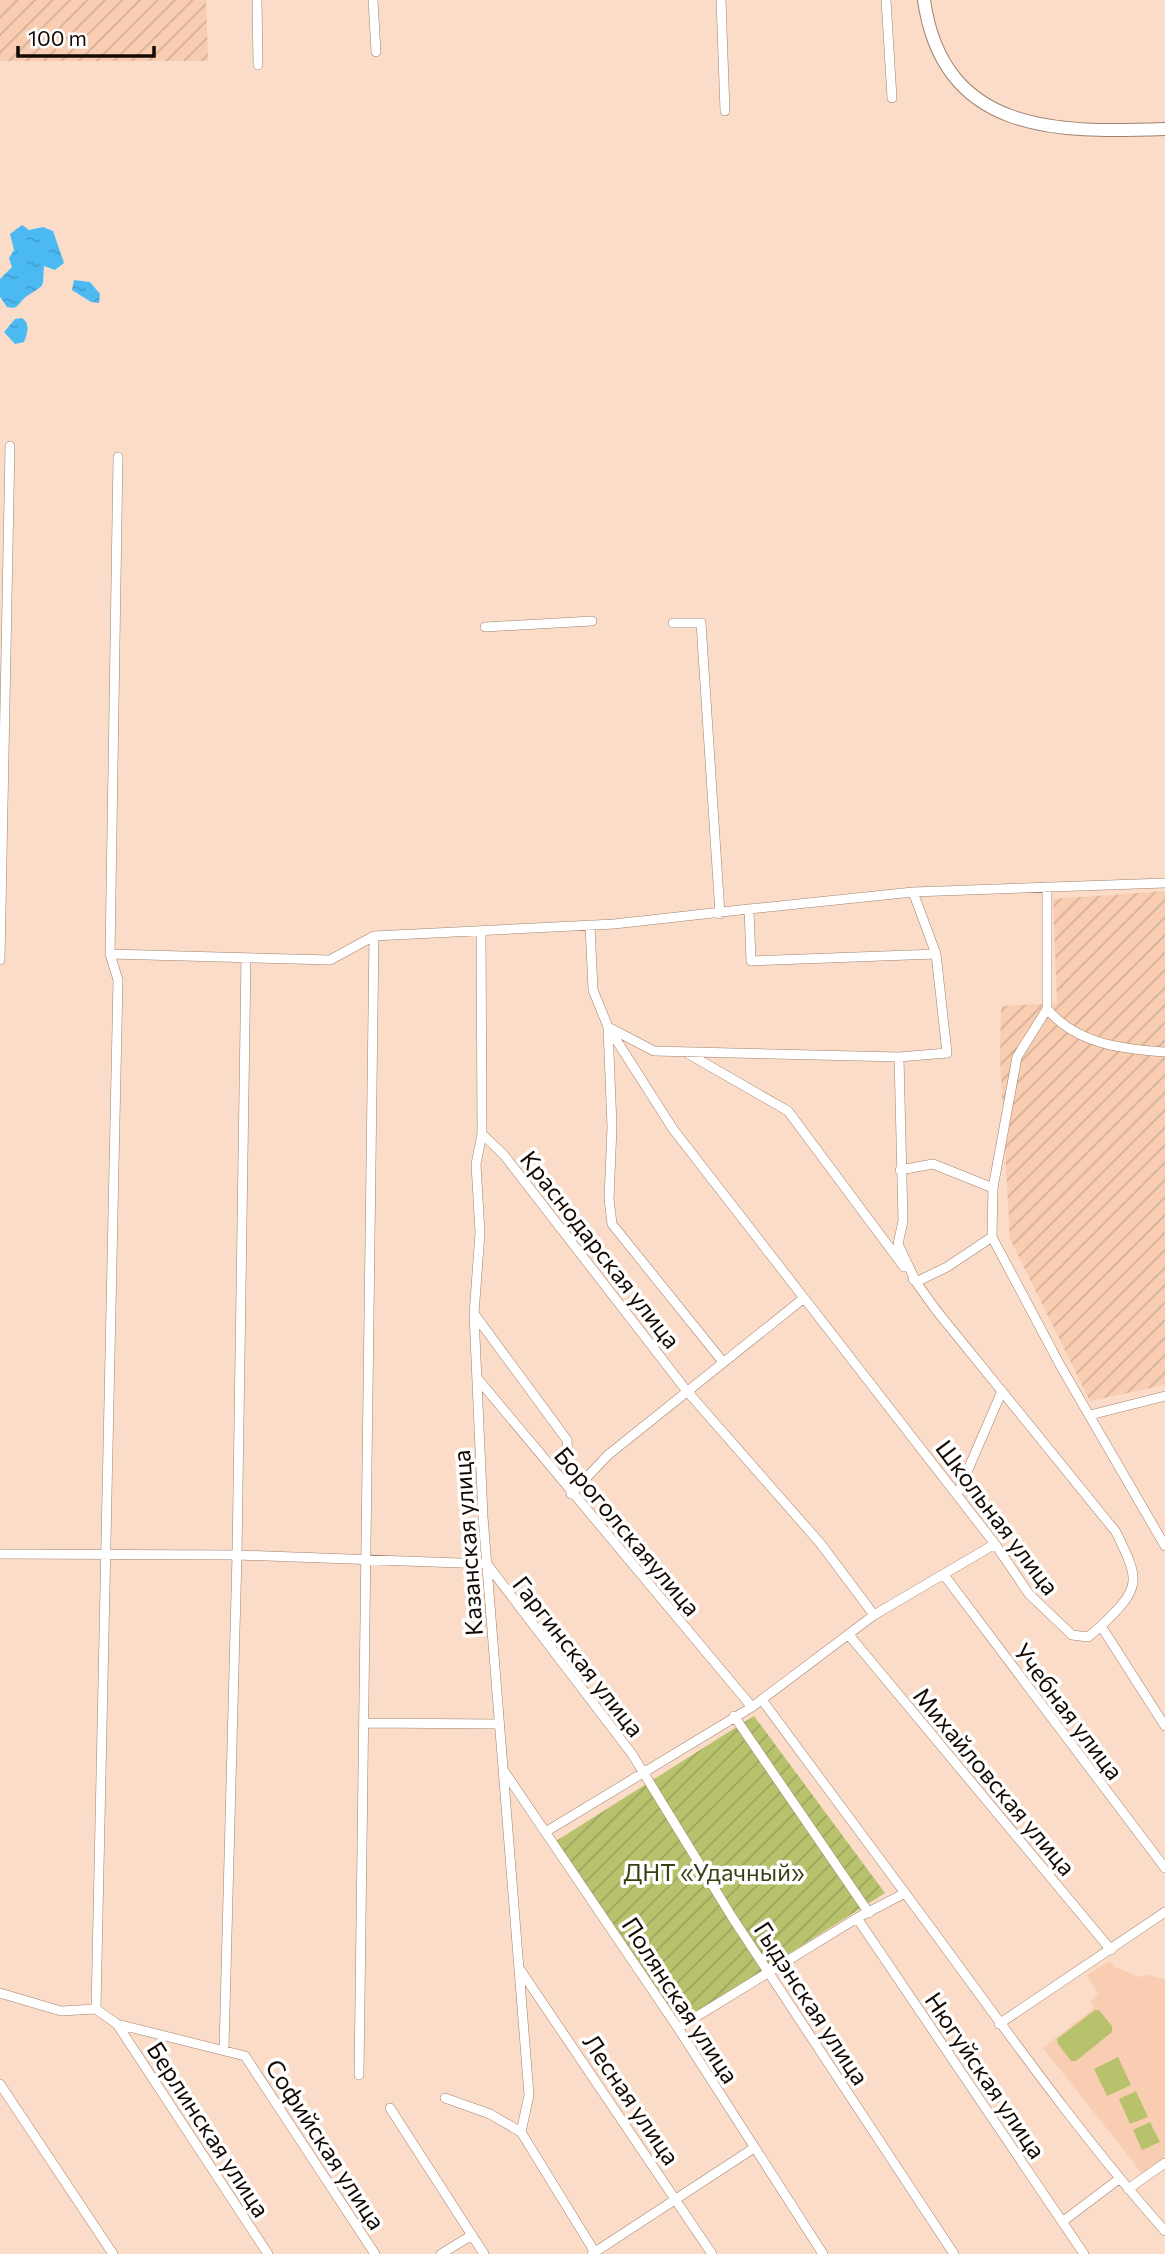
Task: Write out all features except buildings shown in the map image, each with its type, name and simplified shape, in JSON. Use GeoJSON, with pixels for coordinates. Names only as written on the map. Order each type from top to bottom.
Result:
{"type":"FeatureCollection","features":[{"type":"Feature","properties":{"kind":"main road"},"geometry":{"type":"LineString","coordinates":[[924,0],[929,32],[941,61],[972,94],[1008,117],[1049,127],[1111,131],[1165,129]]}},
{"type":"Feature","properties":{"kind":"street"},"geometry":{"type":"LineString","coordinates":[[257,0],[258,65]]}},
{"type":"Feature","properties":{"kind":"street"},"geometry":{"type":"LineString","coordinates":[[373,0],[376,52]]}},
{"type":"Feature","properties":{"kind":"street"},"geometry":{"type":"LineString","coordinates":[[720,0],[725,111]]}},
{"type":"Feature","properties":{"kind":"street"},"geometry":{"type":"LineString","coordinates":[[886,0],[892,97]]}},
{"type":"Feature","properties":{"kind":"street"},"geometry":{"type":"LineString","coordinates":[[0,960],[10,446]]}},
{"type":"Feature","properties":{"kind":"street"},"geometry":{"type":"LineString","coordinates":[[96,2009],[118,980],[110,954],[118,457]]}},
{"type":"Feature","properties":{"kind":"street"},"geometry":{"type":"LineString","coordinates":[[485,627],[592,621]]}},
{"type":"Feature","properties":{"kind":"street"},"geometry":{"type":"LineString","coordinates":[[673,623],[701,623],[720,914]]}},
{"type":"Feature","properties":{"kind":"street"},"geometry":{"type":"LineString","coordinates":[[110,954],[330,961],[374,936],[590,925],[720,914],[913,892],[1165,883]]}},
{"type":"Feature","properties":{"kind":"street"},"geometry":{"type":"LineString","coordinates":[[1047,887],[1047,1009],[1017,1057],[993,1188],[992,1237],[1165,1546]]}},
{"type":"Feature","properties":{"kind":"street"},"geometry":{"type":"LineString","coordinates":[[608,1027],[654,1051],[899,1058],[947,1053],[936,954],[913,892]]}},
{"type":"Feature","properties":{"kind":"street"},"geometry":{"type":"LineString","coordinates":[[749,909],[751,961],[936,954]]}},
{"type":"Feature","properties":{"kind":"street"},"geometry":{"type":"LineString","coordinates":[[590,925],[593,990],[608,1027],[612,1127],[609,1199],[612,1224],[723,1362]]}},
{"type":"Feature","properties":{"kind":"street","name":"Казанская улица"},"geometry":{"type":"LineString","coordinates":[[481,931],[482,1134],[476,1164],[480,1233],[474,1314],[498,1724],[529,2095],[521,2132]]}},
{"type":"Feature","properties":{"kind":"street"},"geometry":{"type":"LineString","coordinates":[[359,2075],[368,1559],[374,936]]}},
{"type":"Feature","properties":{"kind":"street"},"geometry":{"type":"LineString","coordinates":[[0,1993],[61,2011],[96,2009],[117,2025],[224,2048],[237,1555],[246,958]]}},
{"type":"Feature","properties":{"kind":"street"},"geometry":{"type":"LineString","coordinates":[[1047,1009],[1072,1033],[1123,1050],[1165,1052]]}},
{"type":"Feature","properties":{"kind":"street","name":"Школьная улица"},"geometry":{"type":"LineString","coordinates":[[608,1027],[673,1129],[957,1494],[1029,1594],[1072,1635],[1088,1637],[1101,1626]]}},
{"type":"Feature","properties":{"kind":"street"},"geometry":{"type":"LineString","coordinates":[[685,1052],[789,1111],[916,1282],[1116,1532],[1133,1564],[1128,1601],[1101,1626],[1165,1726]]}},
{"type":"Feature","properties":{"kind":"street"},"geometry":{"type":"LineString","coordinates":[[899,1058],[903,1221],[898,1244],[916,1282]]}},
{"type":"Feature","properties":{"kind":"street","name":"Краснодарская улица"},"geometry":{"type":"LineString","coordinates":[[482,1134],[504,1155],[686,1390]]}},
{"type":"Feature","properties":{"kind":"street"},"geometry":{"type":"LineString","coordinates":[[900,1170],[933,1164],[993,1188]]}},
{"type":"Feature","properties":{"kind":"street"},"geometry":{"type":"LineString","coordinates":[[916,1282],[947,1267],[992,1237]]}},
{"type":"Feature","properties":{"kind":"street"},"geometry":{"type":"LineString","coordinates":[[571,1494],[608,1455],[804,1298]]}},
{"type":"Feature","properties":{"kind":"street"},"geometry":{"type":"LineString","coordinates":[[474,1314],[567,1440],[571,1494]]}},
{"type":"Feature","properties":{"kind":"street","name":"Бороголскаяулица"},"geometry":{"type":"LineString","coordinates":[[477,1378],[571,1494],[752,1707]]}},
{"type":"Feature","properties":{"kind":"street"},"geometry":{"type":"LineString","coordinates":[[686,1390],[820,1543],[874,1615]]}},
{"type":"Feature","properties":{"kind":"street"},"geometry":{"type":"LineString","coordinates":[[957,1494],[1002,1391]]}},
{"type":"Feature","properties":{"kind":"street"},"geometry":{"type":"LineString","coordinates":[[1090,1415],[1165,1396]]}},
{"type":"Feature","properties":{"kind":"street"},"geometry":{"type":"LineString","coordinates":[[547,1831],[641,1771],[752,1707],[874,1615],[995,1544]]}},
{"type":"Feature","properties":{"kind":"street"},"geometry":{"type":"LineString","coordinates":[[0,1554],[237,1555],[487,1564]]}},
{"type":"Feature","properties":{"kind":"street","name":"Гаргинская улица"},"geometry":{"type":"LineString","coordinates":[[487,1564],[497,1582],[632,1754],[641,1771]]}},
{"type":"Feature","properties":{"kind":"street","name":"Учебная улица"},"geometry":{"type":"LineString","coordinates":[[944,1575],[1165,1868]]}},
{"type":"Feature","properties":{"kind":"street","name":"Михайловская улица"},"geometry":{"type":"LineString","coordinates":[[849,1635],[1111,1950]]}},
{"type":"Feature","properties":{"kind":"street"},"geometry":{"type":"LineString","coordinates":[[761,1700],[999,2024],[1119,2179],[1165,2231]]}},
{"type":"Feature","properties":{"kind":"street"},"geometry":{"type":"LineString","coordinates":[[734,1716],[869,1913]]}},
{"type":"Feature","properties":{"kind":"street"},"geometry":{"type":"LineString","coordinates":[[365,1723],[498,1724]]}},
{"type":"Feature","properties":{"kind":"street","name":"Полянская улица"},"geometry":{"type":"LineString","coordinates":[[503,1769],[678,2028],[823,2254]]}},
{"type":"Feature","properties":{"kind":"street","name":"Гыдэнская улица"},"geometry":{"type":"LineString","coordinates":[[641,1771],[732,1917],[954,2254]]}},
{"type":"Feature","properties":{"kind":"street"},"geometry":{"type":"LineString","coordinates":[[678,2028],[857,1918],[905,1893]]}},
{"type":"Feature","properties":{"kind":"street"},"geometry":{"type":"LineString","coordinates":[[999,2024],[1165,1913]]}},
{"type":"Feature","properties":{"kind":"street","name":"Нюгуйская улица"},"geometry":{"type":"LineString","coordinates":[[857,1918],[1084,2254]]}},
{"type":"Feature","properties":{"kind":"street","name":"Лесная улица"},"geometry":{"type":"LineString","coordinates":[[518,1967],[712,2254]]}},
{"type":"Feature","properties":{"kind":"street","name":"Берлинская улица"},"geometry":{"type":"LineString","coordinates":[[117,2025],[268,2254]]}},
{"type":"Feature","properties":{"kind":"street","name":"Софийская улица"},"geometry":{"type":"LineString","coordinates":[[224,2048],[245,2056],[375,2254]]}},
{"type":"Feature","properties":{"kind":"street"},"geometry":{"type":"LineString","coordinates":[[0,2084],[113,2254]]}},
{"type":"Feature","properties":{"kind":"street"},"geometry":{"type":"LineString","coordinates":[[445,2098],[490,2113],[521,2132],[594,2253],[754,2148]]}},
{"type":"Feature","properties":{"kind":"street"},"geometry":{"type":"LineString","coordinates":[[390,2108],[484,2254]]}},
{"type":"Feature","properties":{"kind":"street"},"geometry":{"type":"LineString","coordinates":[[1128,2189],[1165,2163]]}},
{"type":"Feature","properties":{"kind":"street"},"geometry":{"type":"LineString","coordinates":[[1062,2222],[1119,2179]]}},
{"type":"Feature","properties":{"kind":"street"},"geometry":{"type":"LineString","coordinates":[[441,2254],[472,2235]]}},
{"type":"Feature","properties":{"kind":"shaded area"},"geometry":{"type":"Polygon","coordinates":[[[0,0],[206,0],[208,61],[0,61],[0,0]]]}},
{"type":"Feature","properties":{"kind":"shaded area"},"geometry":{"type":"Polygon","coordinates":[[[1165,891],[1165,1385],[1090,1401],[1010,1239],[1000,1058],[1001,1006],[1057,1003],[1053,899],[1165,891]]]}},
{"type":"Feature","properties":{"kind":"shaded area"},"geometry":{"type":"Polygon","coordinates":[[[1110,1961],[1115,1967],[1140,1977],[1148,1975],[1165,1979],[1165,2159],[1142,2173],[1043,2048],[1094,2008],[1091,2001],[1098,1993],[1087,1975],[1110,1961]]]}},
{"type":"Feature","properties":{"kind":"green space","name":"ДНТ «Удачный»"},"geometry":{"type":"Polygon","coordinates":[[[754,1716],[885,1893],[679,2023],[556,1841],[754,1716]]]}},
{"type":"Feature","properties":{"kind":"green space"},"geometry":{"type":"Polygon","coordinates":[[[1095,2010],[1099,2010],[1112,2026],[1112,2032],[1076,2061],[1071,2061],[1057,2039],[1095,2010]]]}},
{"type":"Feature","properties":{"kind":"green space"},"geometry":{"type":"Polygon","coordinates":[[[1118,2057],[1131,2085],[1107,2096],[1094,2069],[1118,2057]]]}},
{"type":"Feature","properties":{"kind":"green space"},"geometry":{"type":"Polygon","coordinates":[[[1136,2091],[1148,2117],[1130,2124],[1119,2099],[1136,2091]]]}},
{"type":"Feature","properties":{"kind":"green space"},"geometry":{"type":"Polygon","coordinates":[[[1150,2122],[1160,2142],[1142,2150],[1133,2130],[1150,2122]]]}},
{"type":"Feature","properties":{"kind":"water"},"geometry":{"type":"Polygon","coordinates":[[[22,225],[29,230],[43,227],[53,231],[64,263],[55,270],[44,266],[42,285],[14,308],[7,307],[0,297],[0,279],[12,267],[9,258],[14,250],[10,234],[22,225]]]}},
{"type":"Feature","properties":{"kind":"water"},"geometry":{"type":"Polygon","coordinates":[[[74,280],[90,282],[100,294],[99,303],[91,302],[72,290],[74,280]]]}},
{"type":"Feature","properties":{"kind":"water"},"geometry":{"type":"Polygon","coordinates":[[[22,318],[27,326],[26,336],[24,342],[15,344],[4,332],[15,319],[22,318]]]}}]}
